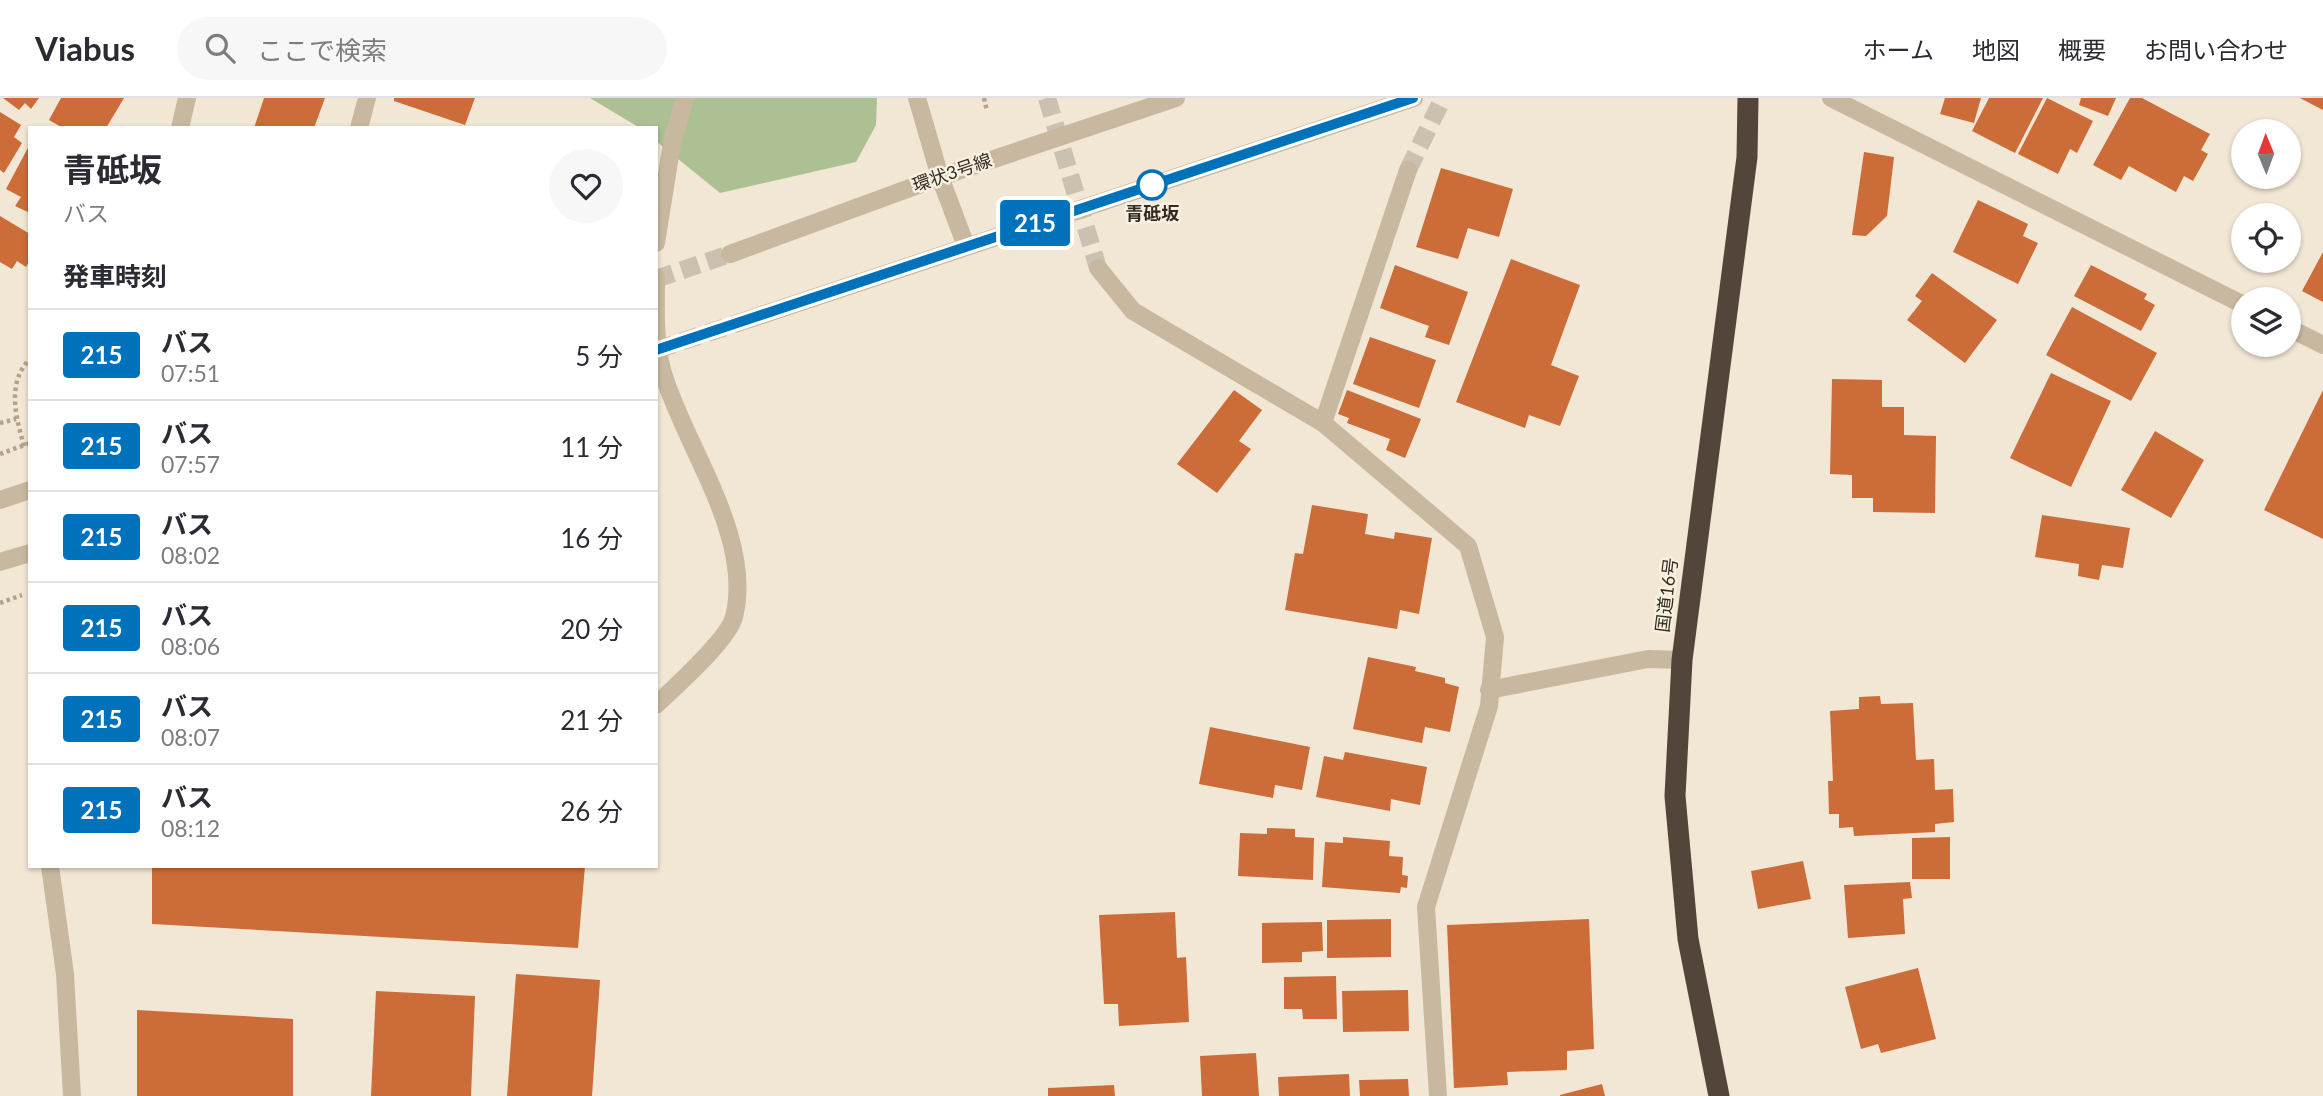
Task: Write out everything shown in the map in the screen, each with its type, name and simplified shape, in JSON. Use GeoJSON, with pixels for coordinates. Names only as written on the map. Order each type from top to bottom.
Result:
{"type":"FeatureCollection","features":[{"type":"Feature","properties":{"kind":"highway","name":"国道16号"},"geometry":{"type":"LineString","coordinates":[[1719,1096],[1688,939],[1675,796],[1682,660],[1747,157],[1748,98]]}},
{"type":"Feature","properties":{"kind":"street"},"geometry":{"type":"LineString","coordinates":[[180,126],[187,98]]}},
{"type":"Feature","properties":{"kind":"street"},"geometry":{"type":"LineString","coordinates":[[360,126],[367,98]]}},
{"type":"Feature","properties":{"kind":"street"},"geometry":{"type":"LineString","coordinates":[[658,230],[672,143],[685,98]]}},
{"type":"Feature","properties":{"kind":"street"},"geometry":{"type":"LineString","coordinates":[[917,98],[940,177],[966,246]]}},
{"type":"Feature","properties":{"kind":"street","name":"環状3号線"},"geometry":{"type":"LineString","coordinates":[[730,254],[940,177],[1176,98]]}},
{"type":"Feature","properties":{"kind":"street"},"geometry":{"type":"LineString","coordinates":[[750,319],[1414,98]]}},
{"type":"Feature","properties":{"kind":"street"},"geometry":{"type":"LineString","coordinates":[[1831,98],[2231,298]]}},
{"type":"Feature","properties":{"kind":"street"},"geometry":{"type":"LineString","coordinates":[[1324,423],[1408,170]]}},
{"type":"Feature","properties":{"kind":"street"},"geometry":{"type":"LineString","coordinates":[[1098,268],[1133,311],[1324,423],[1468,546],[1495,638],[1489,706],[1426,906],[1438,1096]]}},
{"type":"Feature","properties":{"kind":"street"},"geometry":{"type":"LineString","coordinates":[[2301,334],[2323,345]]}},
{"type":"Feature","properties":{"kind":"street"},"geometry":{"type":"LineString","coordinates":[[658,341],[663,373],[726,521],[737,580],[733,619],[697,666],[658,703]]}},
{"type":"Feature","properties":{"kind":"street"},"geometry":{"type":"LineString","coordinates":[[0,500],[28,491]]}},
{"type":"Feature","properties":{"kind":"street"},"geometry":{"type":"LineString","coordinates":[[0,562],[28,554]]}},
{"type":"Feature","properties":{"kind":"street"},"geometry":{"type":"LineString","coordinates":[[1489,691],[1648,659],[1682,660]]}},
{"type":"Feature","properties":{"kind":"street"},"geometry":{"type":"LineString","coordinates":[[50,868],[65,974],[72,1096]]}},
{"type":"Feature","properties":{"kind":"path"},"geometry":{"type":"LineString","coordinates":[[984,98],[987,111]]}},
{"type":"Feature","properties":{"kind":"path"},"geometry":{"type":"LineString","coordinates":[[0,454],[27,445],[16,419],[15,386],[28,363]]}},
{"type":"Feature","properties":{"kind":"path"},"geometry":{"type":"LineString","coordinates":[[0,423],[16,419]]}},
{"type":"Feature","properties":{"kind":"path"},"geometry":{"type":"LineString","coordinates":[[0,603],[28,593]]}},
{"type":"Feature","properties":{"kind":"green space"},"geometry":{"type":"Polygon","coordinates":[[[590,98],[877,98],[876,125],[856,162],[720,193],[658,143],[658,126],[637,126],[590,98]]]}},
{"type":"Feature","properties":{"kind":"building"},"geometry":{"type":"Polygon","coordinates":[[[3,98],[39,98],[31,109],[25,103],[19,110],[3,98]]]}},
{"type":"Feature","properties":{"kind":"building"},"geometry":{"type":"Polygon","coordinates":[[[61,98],[124,98],[107,126],[60,126],[49,120],[61,98]]]}},
{"type":"Feature","properties":{"kind":"building"},"geometry":{"type":"Polygon","coordinates":[[[264,98],[325,98],[315,126],[255,126],[264,98]]]}},
{"type":"Feature","properties":{"kind":"building"},"geometry":{"type":"Polygon","coordinates":[[[394,98],[475,98],[465,125],[394,101],[394,98]]]}},
{"type":"Feature","properties":{"kind":"building"},"geometry":{"type":"Polygon","coordinates":[[[1945,98],[1981,98],[1974,123],[1940,114],[1945,98]]]}},
{"type":"Feature","properties":{"kind":"building"},"geometry":{"type":"Polygon","coordinates":[[[1989,98],[2043,98],[2015,153],[1972,131],[1989,98]]]}},
{"type":"Feature","properties":{"kind":"building"},"geometry":{"type":"Polygon","coordinates":[[[2047,98],[2093,121],[2077,153],[2070,149],[2058,174],[2018,154],[2047,98]]]}},
{"type":"Feature","properties":{"kind":"building"},"geometry":{"type":"Polygon","coordinates":[[[2081,98],[2116,98],[2108,116],[2079,105],[2081,98]]]}},
{"type":"Feature","properties":{"kind":"building"},"geometry":{"type":"Polygon","coordinates":[[[2130,98],[2142,98],[2210,134],[2201,150],[2208,154],[2193,181],[2184,176],[2176,192],[2129,166],[2121,180],[2093,165],[2130,98]]]}},
{"type":"Feature","properties":{"kind":"building"},"geometry":{"type":"Polygon","coordinates":[[[2300,98],[2323,98],[2323,110],[2300,98]]]}},
{"type":"Feature","properties":{"kind":"building"},"geometry":{"type":"Polygon","coordinates":[[[0,112],[21,125],[14,137],[22,143],[4,173],[0,170],[0,112]]]}},
{"type":"Feature","properties":{"kind":"building"},"geometry":{"type":"Polygon","coordinates":[[[28,148],[28,212],[15,206],[21,197],[6,189],[28,148]]]}},
{"type":"Feature","properties":{"kind":"building"},"geometry":{"type":"Polygon","coordinates":[[[1864,152],[1894,157],[1887,216],[1866,236],[1852,235],[1864,152]]]}},
{"type":"Feature","properties":{"kind":"building"},"geometry":{"type":"Polygon","coordinates":[[[1441,168],[1513,189],[1499,237],[1468,228],[1458,259],[1416,247],[1441,168]]]}},
{"type":"Feature","properties":{"kind":"building"},"geometry":{"type":"Polygon","coordinates":[[[1978,200],[2028,224],[2023,236],[2038,243],[2018,284],[1953,252],[1978,200]]]}},
{"type":"Feature","properties":{"kind":"building"},"geometry":{"type":"Polygon","coordinates":[[[0,216],[28,233],[28,264],[26,267],[17,261],[12,269],[0,262],[0,216]]]}},
{"type":"Feature","properties":{"kind":"building"},"geometry":{"type":"Polygon","coordinates":[[[2323,252],[2323,302],[2302,291],[2323,252]]]}},
{"type":"Feature","properties":{"kind":"building"},"geometry":{"type":"Polygon","coordinates":[[[1511,259],[1580,285],[1551,365],[1579,376],[1560,426],[1529,415],[1525,428],[1456,402],[1511,259]]]}},
{"type":"Feature","properties":{"kind":"building"},"geometry":{"type":"Polygon","coordinates":[[[1395,265],[1468,292],[1449,345],[1425,337],[1429,326],[1380,308],[1395,265]]]}},
{"type":"Feature","properties":{"kind":"building"},"geometry":{"type":"Polygon","coordinates":[[[2091,265],[2147,294],[2144,299],[2155,305],[2141,331],[2074,296],[2091,265]]]}},
{"type":"Feature","properties":{"kind":"building"},"geometry":{"type":"Polygon","coordinates":[[[1932,273],[1997,320],[1965,363],[1907,320],[1922,301],[1915,296],[1932,273]]]}},
{"type":"Feature","properties":{"kind":"building"},"geometry":{"type":"Polygon","coordinates":[[[2072,307],[2157,353],[2131,401],[2046,355],[2072,307]]]}},
{"type":"Feature","properties":{"kind":"building"},"geometry":{"type":"Polygon","coordinates":[[[1370,337],[1436,360],[1419,408],[1353,384],[1370,337]]]}},
{"type":"Feature","properties":{"kind":"building"},"geometry":{"type":"Polygon","coordinates":[[[2051,373],[2111,401],[2071,487],[2010,458],[2051,373]]]}},
{"type":"Feature","properties":{"kind":"building"},"geometry":{"type":"Polygon","coordinates":[[[1832,379],[1882,380],[1882,407],[1904,407],[1904,435],[1936,436],[1935,513],[1873,512],[1873,498],[1852,498],[1852,475],[1830,474],[1832,379]]]}},
{"type":"Feature","properties":{"kind":"building"},"geometry":{"type":"Polygon","coordinates":[[[1234,390],[1262,410],[1239,441],[1251,449],[1217,493],[1177,464],[1234,390]]]}},
{"type":"Feature","properties":{"kind":"building"},"geometry":{"type":"Polygon","coordinates":[[[1347,390],[1421,419],[1405,458],[1386,450],[1390,439],[1347,423],[1349,418],[1338,414],[1347,390]]]}},
{"type":"Feature","properties":{"kind":"building"},"geometry":{"type":"Polygon","coordinates":[[[2323,390],[2323,539],[2264,510],[2323,390]]]}},
{"type":"Feature","properties":{"kind":"building"},"geometry":{"type":"Polygon","coordinates":[[[2155,431],[2204,460],[2171,518],[2121,490],[2155,431]]]}},
{"type":"Feature","properties":{"kind":"building"},"geometry":{"type":"Polygon","coordinates":[[[1312,505],[1368,514],[1365,534],[1394,539],[1395,532],[1432,538],[1419,614],[1400,610],[1397,629],[1285,610],[1295,553],[1303,554],[1312,505]]]}},
{"type":"Feature","properties":{"kind":"building"},"geometry":{"type":"Polygon","coordinates":[[[2042,515],[2130,528],[2123,568],[2102,565],[2099,580],[2078,576],[2079,564],[2035,557],[2042,515]]]}},
{"type":"Feature","properties":{"kind":"building"},"geometry":{"type":"Polygon","coordinates":[[[1368,657],[1416,667],[1415,671],[1445,678],[1445,683],[1459,687],[1450,732],[1425,727],[1422,743],[1353,729],[1368,657]]]}},
{"type":"Feature","properties":{"kind":"building"},"geometry":{"type":"Polygon","coordinates":[[[1880,696],[1881,704],[1913,703],[1916,760],[1934,759],[1935,790],[1953,789],[1954,822],[1935,824],[1935,832],[1854,836],[1853,827],[1839,828],[1839,814],[1829,814],[1828,781],[1833,781],[1830,711],[1859,709],[1859,697],[1880,696]]]}},
{"type":"Feature","properties":{"kind":"building"},"geometry":{"type":"Polygon","coordinates":[[[1210,727],[1310,747],[1302,790],[1275,785],[1273,798],[1199,784],[1210,727]]]}},
{"type":"Feature","properties":{"kind":"building"},"geometry":{"type":"Polygon","coordinates":[[[1345,752],[1427,767],[1420,805],[1391,799],[1390,811],[1316,797],[1324,756],[1343,760],[1345,752]]]}},
{"type":"Feature","properties":{"kind":"building"},"geometry":{"type":"Polygon","coordinates":[[[1267,828],[1295,829],[1295,837],[1314,838],[1313,880],[1238,876],[1240,833],[1267,834],[1267,828]]]}},
{"type":"Feature","properties":{"kind":"building"},"geometry":{"type":"Polygon","coordinates":[[[1343,837],[1390,841],[1389,856],[1403,857],[1402,875],[1408,876],[1407,888],[1401,887],[1400,893],[1322,887],[1325,842],[1343,843],[1343,837]]]}},
{"type":"Feature","properties":{"kind":"building"},"geometry":{"type":"Polygon","coordinates":[[[1950,837],[1950,879],[1912,879],[1912,838],[1950,837]]]}},
{"type":"Feature","properties":{"kind":"building"},"geometry":{"type":"Polygon","coordinates":[[[1803,861],[1811,899],[1758,909],[1751,871],[1803,861]]]}},
{"type":"Feature","properties":{"kind":"building"},"geometry":{"type":"Polygon","coordinates":[[[152,868],[585,868],[578,948],[152,924],[152,868]]]}},
{"type":"Feature","properties":{"kind":"building"},"geometry":{"type":"Polygon","coordinates":[[[1910,882],[1912,898],[1903,899],[1905,934],[1848,938],[1844,885],[1910,882]]]}},
{"type":"Feature","properties":{"kind":"building"},"geometry":{"type":"Polygon","coordinates":[[[1175,912],[1177,958],[1186,957],[1189,1022],[1119,1026],[1118,1004],[1104,1004],[1099,915],[1175,912]]]}},
{"type":"Feature","properties":{"kind":"building"},"geometry":{"type":"Polygon","coordinates":[[[1391,919],[1391,957],[1327,958],[1327,920],[1391,919]]]}},
{"type":"Feature","properties":{"kind":"building"},"geometry":{"type":"Polygon","coordinates":[[[1589,919],[1594,1049],[1567,1051],[1567,1070],[1507,1072],[1508,1085],[1454,1088],[1447,925],[1589,919]]]}},
{"type":"Feature","properties":{"kind":"building"},"geometry":{"type":"Polygon","coordinates":[[[1322,922],[1323,951],[1302,952],[1302,962],[1262,963],[1262,923],[1322,922]]]}},
{"type":"Feature","properties":{"kind":"building"},"geometry":{"type":"Polygon","coordinates":[[[1918,968],[1936,1039],[1881,1053],[1878,1044],[1861,1049],[1845,987],[1918,968]]]}},
{"type":"Feature","properties":{"kind":"building"},"geometry":{"type":"Polygon","coordinates":[[[516,974],[600,980],[592,1096],[507,1096],[516,974]]]}},
{"type":"Feature","properties":{"kind":"building"},"geometry":{"type":"Polygon","coordinates":[[[1336,976],[1337,1019],[1303,1019],[1302,1009],[1284,1009],[1284,977],[1336,976]]]}},
{"type":"Feature","properties":{"kind":"building"},"geometry":{"type":"Polygon","coordinates":[[[1408,990],[1409,1031],[1343,1032],[1342,991],[1408,990]]]}},
{"type":"Feature","properties":{"kind":"building"},"geometry":{"type":"Polygon","coordinates":[[[376,991],[475,996],[471,1096],[371,1096],[376,991]]]}},
{"type":"Feature","properties":{"kind":"building"},"geometry":{"type":"Polygon","coordinates":[[[137,1010],[293,1019],[293,1096],[137,1096],[137,1010]]]}},
{"type":"Feature","properties":{"kind":"building"},"geometry":{"type":"Polygon","coordinates":[[[1256,1053],[1259,1096],[1202,1096],[1200,1056],[1256,1053]]]}},
{"type":"Feature","properties":{"kind":"building"},"geometry":{"type":"Polygon","coordinates":[[[1349,1074],[1350,1096],[1279,1096],[1278,1077],[1349,1074]]]}},
{"type":"Feature","properties":{"kind":"building"},"geometry":{"type":"Polygon","coordinates":[[[1408,1079],[1409,1096],[1360,1096],[1359,1080],[1408,1079]]]}},
{"type":"Feature","properties":{"kind":"building"},"geometry":{"type":"Polygon","coordinates":[[[1602,1084],[1605,1096],[1560,1096],[1560,1095],[1602,1084]]]}},
{"type":"Feature","properties":{"kind":"building"},"geometry":{"type":"Polygon","coordinates":[[[1114,1085],[1115,1096],[1048,1096],[1048,1088],[1114,1085]]]}},
{"type":"Feature","properties":{"kind":"tunnel"},"geometry":{"type":"LineString","coordinates":[[1047,98],[1098,268]]}},
{"type":"Feature","properties":{"kind":"tunnel"},"geometry":{"type":"LineString","coordinates":[[1408,170],[1443,98]]}},
{"type":"Feature","properties":{"kind":"tunnel"},"geometry":{"type":"LineString","coordinates":[[658,278],[730,254]]}},
{"type":"Feature","properties":{"kind":"tunnel"},"geometry":{"type":"LineString","coordinates":[[658,349],[750,319]]}},
{"type":"Feature","properties":{"kind":"bus line","name":"215"},"geometry":{"type":"LineString","coordinates":[[658,349],[1413,98]]}},
{"type":"Feature","properties":{"kind":"place","name":"青砥坂"},"geometry":{"type":"Point","coordinates":[1152,185]}}]}
